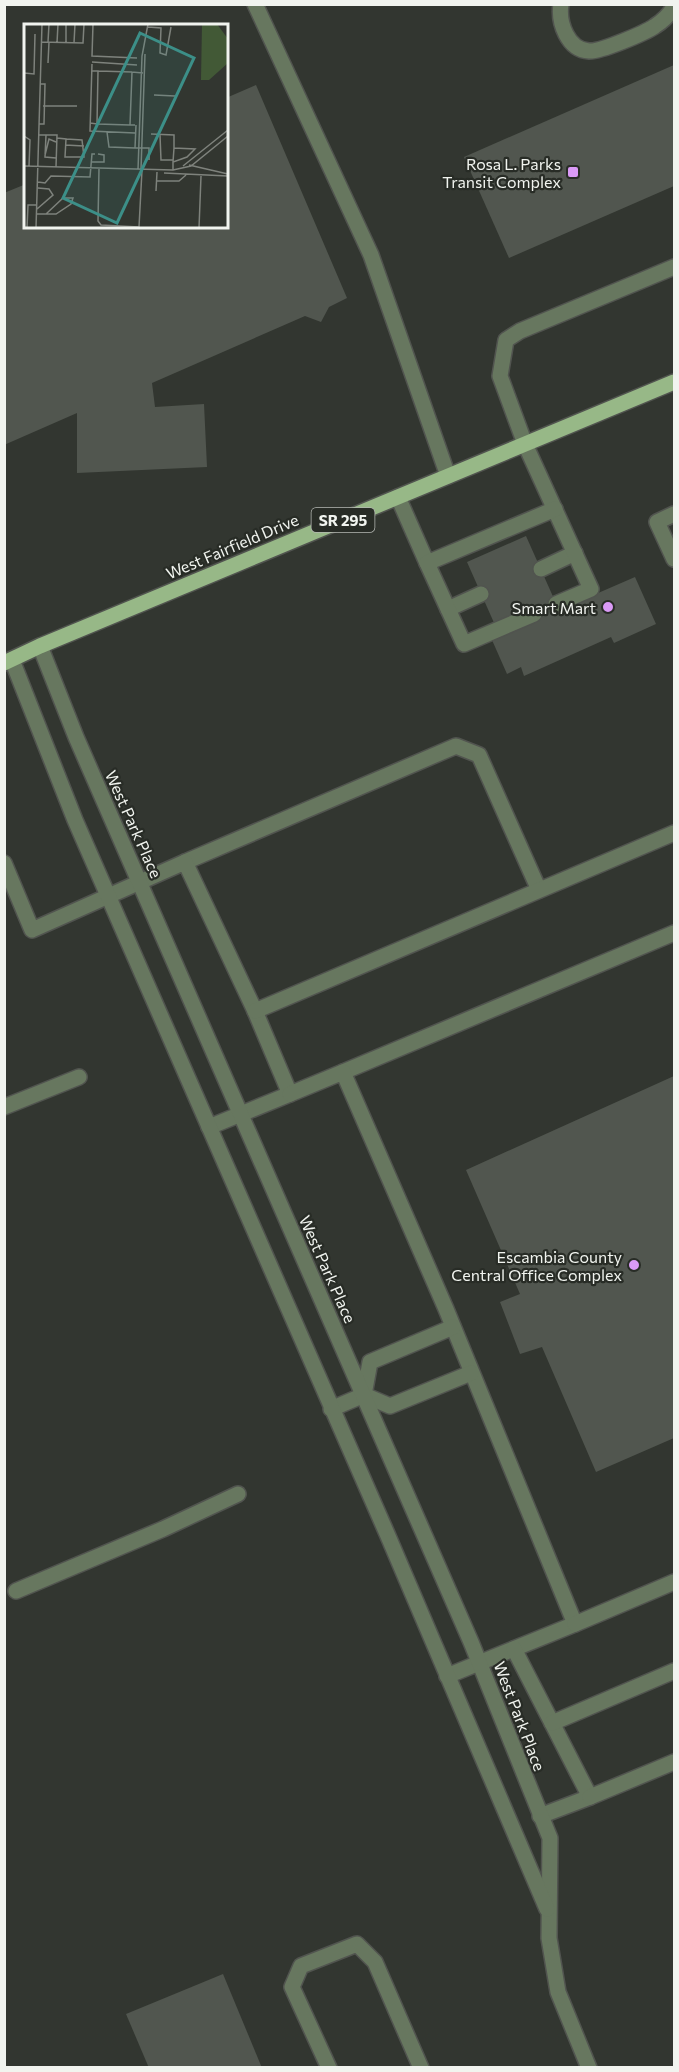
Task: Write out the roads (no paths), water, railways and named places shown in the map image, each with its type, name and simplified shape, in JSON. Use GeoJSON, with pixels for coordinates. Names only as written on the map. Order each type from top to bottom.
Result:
{"type":"FeatureCollection","features":[{"type":"Feature","properties":{"kind":"main road","name":"West Fairfield Drive"},"geometry":{"type":"LineString","coordinates":[[6,662],[675,382]]}},
{"type":"Feature","properties":{"kind":"street"},"geometry":{"type":"LineString","coordinates":[[255,4],[371,255],[448,476]]}},
{"type":"Feature","properties":{"kind":"street"},"geometry":{"type":"LineString","coordinates":[[561,4],[560,13],[565,34],[576,47],[588,51],[599,50],[653,28],[675,7]]}},
{"type":"Feature","properties":{"kind":"street"},"geometry":{"type":"LineString","coordinates":[[556,604],[591,589],[525,444],[500,376],[506,340],[520,330],[675,267]]}},
{"type":"Feature","properties":{"kind":"street"},"geometry":{"type":"LineString","coordinates":[[398,497],[464,644],[534,614]]}},
{"type":"Feature","properties":{"kind":"street"},"geometry":{"type":"LineString","coordinates":[[427,563],[555,509]]}},
{"type":"Feature","properties":{"kind":"street"},"geometry":{"type":"LineString","coordinates":[[675,514],[657,522],[675,559]]}},
{"type":"Feature","properties":{"kind":"street"},"geometry":{"type":"LineString","coordinates":[[541,569],[575,553]]}},
{"type":"Feature","properties":{"kind":"street"},"geometry":{"type":"LineString","coordinates":[[448,609],[481,594]]}},
{"type":"Feature","properties":{"kind":"street","name":"West Park Place"},"geometry":{"type":"LineString","coordinates":[[40,646],[76,737],[480,1664],[550,1838],[549,1938],[558,1992],[589,2067]]}},
{"type":"Feature","properties":{"kind":"street","name":"West Park Place"},"geometry":{"type":"LineString","coordinates":[[6,662],[549,1914]]}},
{"type":"Feature","properties":{"kind":"street"},"geometry":{"type":"LineString","coordinates":[[4,863],[32,930],[456,746],[478,755],[539,890]]}},
{"type":"Feature","properties":{"kind":"street"},"geometry":{"type":"LineString","coordinates":[[255,1011],[675,833]]}},
{"type":"Feature","properties":{"kind":"street"},"geometry":{"type":"LineString","coordinates":[[185,862],[255,1011],[290,1094]]}},
{"type":"Feature","properties":{"kind":"street"},"geometry":{"type":"LineString","coordinates":[[209,1127],[675,933]]}},
{"type":"Feature","properties":{"kind":"street"},"geometry":{"type":"LineString","coordinates":[[343,1072],[453,1327],[575,1624]]}},
{"type":"Feature","properties":{"kind":"street"},"geometry":{"type":"LineString","coordinates":[[4,1107],[79,1077]]}},
{"type":"Feature","properties":{"kind":"street"},"geometry":{"type":"LineString","coordinates":[[364,1395],[370,1362],[453,1327]]}},
{"type":"Feature","properties":{"kind":"street"},"geometry":{"type":"LineString","coordinates":[[331,1409],[364,1395],[390,1406],[471,1373]]}},
{"type":"Feature","properties":{"kind":"street"},"geometry":{"type":"LineString","coordinates":[[16,1591],[163,1529],[238,1494]]}},
{"type":"Feature","properties":{"kind":"street"},"geometry":{"type":"LineString","coordinates":[[447,1676],[675,1582]]}},
{"type":"Feature","properties":{"kind":"street"},"geometry":{"type":"LineString","coordinates":[[514,1649],[590,1797]]}},
{"type":"Feature","properties":{"kind":"street"},"geometry":{"type":"LineString","coordinates":[[552,1722],[675,1671]]}},
{"type":"Feature","properties":{"kind":"street"},"geometry":{"type":"LineString","coordinates":[[540,1816],[675,1762]]}},
{"type":"Feature","properties":{"kind":"street"},"geometry":{"type":"LineString","coordinates":[[328,2067],[292,1987],[301,1966],[357,1944],[375,1962],[421,2067]]}},
{"type":"Feature","properties":{"kind":"place","name":"Rosa L. Parks Transit Complex"},"geometry":{"type":"Point","coordinates":[573,172]}},
{"type":"Feature","properties":{"kind":"place","name":"Smart Mart"},"geometry":{"type":"Point","coordinates":[608,607]}},
{"type":"Feature","properties":{"kind":"place","name":"Escambia County Central Office Complex"},"geometry":{"type":"Point","coordinates":[634,1265]}}]}
